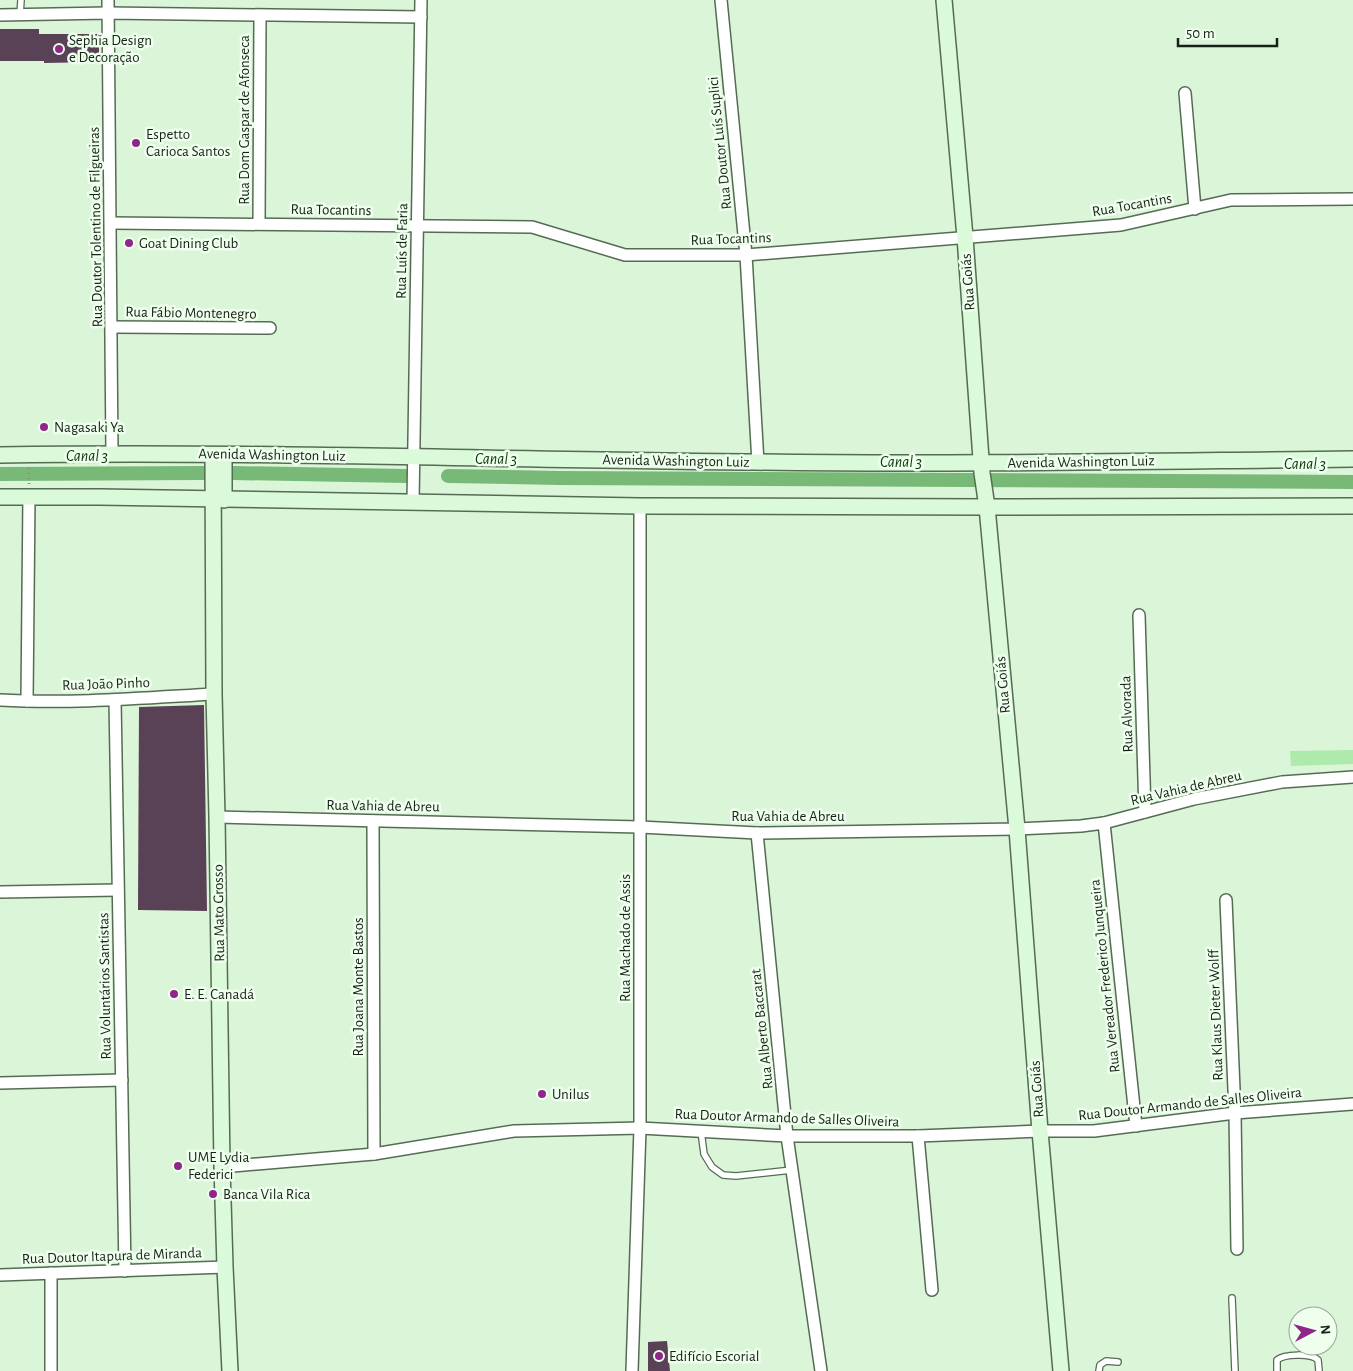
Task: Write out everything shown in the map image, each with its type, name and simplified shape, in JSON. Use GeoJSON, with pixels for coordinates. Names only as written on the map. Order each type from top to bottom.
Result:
{"type":"FeatureCollection","features":[{"type":"Feature","properties":{"kind":"main road","name":"Rua Goiás"},"geometry":{"type":"LineString","coordinates":[[944,0],[965,237],[981,468],[986,500],[1016,829],[1061,1371]]}},
{"type":"Feature","properties":{"kind":"main road","name":"Avenida Washington Luiz"},"geometry":{"type":"LineString","coordinates":[[0,455],[112,453],[758,462],[981,468],[1353,459]]}},
{"type":"Feature","properties":{"kind":"main road","name":"Rua Mato Grosso"},"geometry":{"type":"LineString","coordinates":[[218,455],[214,694],[224,1267],[230,1371]]}},
{"type":"Feature","properties":{"kind":"main road"},"geometry":{"type":"LineString","coordinates":[[0,497],[640,506],[986,500],[1353,506]]}},
{"type":"Feature","properties":{"kind":"street","name":"Rua Doutor Tolentino de Filgueiras"},"geometry":{"type":"LineString","coordinates":[[108,0],[112,453]]}},
{"type":"Feature","properties":{"kind":"street","name":"Rua Luís de Faria"},"geometry":{"type":"LineString","coordinates":[[413,502],[412,457],[421,0]]}},
{"type":"Feature","properties":{"kind":"street","name":"Rua Doutor Luís Suplici"},"geometry":{"type":"LineString","coordinates":[[721,0],[746,256],[758,462]]}},
{"type":"Feature","properties":{"kind":"street"},"geometry":{"type":"LineString","coordinates":[[0,15],[108,13],[421,17]]}},
{"type":"Feature","properties":{"kind":"street","name":"Rua Dom Gaspar de Afonseca"},"geometry":{"type":"LineString","coordinates":[[259,224],[260,16]]}},
{"type":"Feature","properties":{"kind":"street"},"geometry":{"type":"LineString","coordinates":[[1185,93],[1195,208]]}},
{"type":"Feature","properties":{"kind":"street","name":"Rua Tocantins"},"geometry":{"type":"LineString","coordinates":[[111,223],[532,227],[625,255],[746,256],[1120,225],[1231,200],[1353,199]]}},
{"type":"Feature","properties":{"kind":"street","name":"Rua Fábio Montenegro"},"geometry":{"type":"LineString","coordinates":[[112,327],[270,328]]}},
{"type":"Feature","properties":{"kind":"street"},"geometry":{"type":"LineString","coordinates":[[27,702],[29,496]]}},
{"type":"Feature","properties":{"kind":"street","name":"Rua Machado de Assis"},"geometry":{"type":"LineString","coordinates":[[632,1371],[640,1128],[640,506]]}},
{"type":"Feature","properties":{"kind":"street","name":"Rua Alvorada"},"geometry":{"type":"LineString","coordinates":[[1139,615],[1145,812]]}},
{"type":"Feature","properties":{"kind":"street","name":"Rua João Pinho"},"geometry":{"type":"LineString","coordinates":[[0,700],[27,702],[115,700],[214,694]]}},
{"type":"Feature","properties":{"kind":"street","name":"Rua Voluntários Santistas"},"geometry":{"type":"LineString","coordinates":[[115,700],[125,1270]]}},
{"type":"Feature","properties":{"kind":"street","name":"Rua Vahia de Abreu"},"geometry":{"type":"LineString","coordinates":[[217,817],[640,827],[757,832],[1016,829],[1104,823],[1194,800],[1282,782],[1353,777]]}},
{"type":"Feature","properties":{"kind":"street","name":"Rua Joana Monte Bastos"},"geometry":{"type":"LineString","coordinates":[[373,821],[374,1154]]}},
{"type":"Feature","properties":{"kind":"street","name":"Rua Vereador Frederico Junqueira"},"geometry":{"type":"LineString","coordinates":[[1104,823],[1136,1126]]}},
{"type":"Feature","properties":{"kind":"street","name":"Rua Alberto Baccarat"},"geometry":{"type":"LineString","coordinates":[[757,832],[787,1136],[822,1371]]}},
{"type":"Feature","properties":{"kind":"street"},"geometry":{"type":"LineString","coordinates":[[0,892],[118,890]]}},
{"type":"Feature","properties":{"kind":"street","name":"Rua Klaus Dieter Wolff"},"geometry":{"type":"LineString","coordinates":[[1226,900],[1235,1113],[1237,1249]]}},
{"type":"Feature","properties":{"kind":"street"},"geometry":{"type":"LineString","coordinates":[[0,1083],[122,1080]]}},
{"type":"Feature","properties":{"kind":"street","name":"Rua Doutor Armando de Salles Oliveira"},"geometry":{"type":"LineString","coordinates":[[222,1167],[374,1154],[514,1131],[640,1128],[787,1136],[918,1136],[1040,1130],[1094,1131],[1235,1113],[1353,1104]]}},
{"type":"Feature","properties":{"kind":"street"},"geometry":{"type":"LineString","coordinates":[[918,1136],[932,1290]]}},
{"type":"Feature","properties":{"kind":"street","name":"Rua Doutor Itapura de Miranda"},"geometry":{"type":"LineString","coordinates":[[0,1275],[224,1267]]}},
{"type":"Feature","properties":{"kind":"street"},"geometry":{"type":"LineString","coordinates":[[51,1273],[51,1371]]}},
{"type":"Feature","properties":{"kind":"lane"},"geometry":{"type":"LineString","coordinates":[[20,15],[21,0]]}},
{"type":"Feature","properties":{"kind":"lane"},"geometry":{"type":"LineString","coordinates":[[701,1131],[704,1154],[712,1167],[723,1175],[736,1176],[792,1170]]}},
{"type":"Feature","properties":{"kind":"lane"},"geometry":{"type":"LineString","coordinates":[[1232,1298],[1235,1371]]}},
{"type":"Feature","properties":{"kind":"lane"},"geometry":{"type":"LineString","coordinates":[[1277,1371],[1277,1360],[1281,1356],[1311,1355],[1318,1360],[1319,1371]]}},
{"type":"Feature","properties":{"kind":"lane"},"geometry":{"type":"LineString","coordinates":[[1099,1371],[1100,1365],[1106,1361],[1118,1362]]}},
{"type":"Feature","properties":{"kind":"path"},"geometry":{"type":"LineString","coordinates":[[29,454],[29,496]]}},
{"type":"Feature","properties":{"kind":"green space"},"geometry":{"type":"Polygon","coordinates":[[[1353,750],[1353,764],[1291,766],[1290,751],[1353,750]]]}},
{"type":"Feature","properties":{"kind":"building"},"geometry":{"type":"Polygon","coordinates":[[[0,29],[39,29],[39,34],[99,34],[99,62],[44,63],[44,61],[0,61],[0,29]]]}},
{"type":"Feature","properties":{"kind":"building"},"geometry":{"type":"Polygon","coordinates":[[[204,705],[207,911],[138,910],[139,707],[204,705]]]}},
{"type":"Feature","properties":{"kind":"building","name":"Edifício Escorial"},"geometry":{"type":"Polygon","coordinates":[[[667,1341],[670,1371],[648,1371],[648,1342],[667,1341]]]}},
{"type":"Feature","properties":{"kind":"waterway","name":"Canal 3"},"geometry":{"type":"LineString","coordinates":[[0,474],[204,473]]}},
{"type":"Feature","properties":{"kind":"waterway","name":"Canal 3"},"geometry":{"type":"LineString","coordinates":[[234,473],[406,476]]}},
{"type":"Feature","properties":{"kind":"waterway","name":"Canal 3"},"geometry":{"type":"LineString","coordinates":[[448,476],[1353,482]]}},
{"type":"Feature","properties":{"kind":"place","name":"Sephia Design e Decoração"},"geometry":{"type":"Point","coordinates":[59,49]}},
{"type":"Feature","properties":{"kind":"place","name":"Espetto Carioca Santos"},"geometry":{"type":"Point","coordinates":[136,143]}},
{"type":"Feature","properties":{"kind":"place","name":"Goat Dining Club"},"geometry":{"type":"Point","coordinates":[129,243]}},
{"type":"Feature","properties":{"kind":"place","name":"Nagasaki Ya"},"geometry":{"type":"Point","coordinates":[44,427]}},
{"type":"Feature","properties":{"kind":"place","name":"E. E. Canadá"},"geometry":{"type":"Point","coordinates":[174,994]}},
{"type":"Feature","properties":{"kind":"place","name":"Unilus"},"geometry":{"type":"Point","coordinates":[542,1094]}},
{"type":"Feature","properties":{"kind":"place","name":"UME Lydia Federici"},"geometry":{"type":"Point","coordinates":[178,1166]}},
{"type":"Feature","properties":{"kind":"place","name":"Banca Vila Rica"},"geometry":{"type":"Point","coordinates":[213,1194]}},
{"type":"Feature","properties":{"kind":"place","name":"Edifício Escorial"},"geometry":{"type":"Point","coordinates":[659,1356]}}]}
